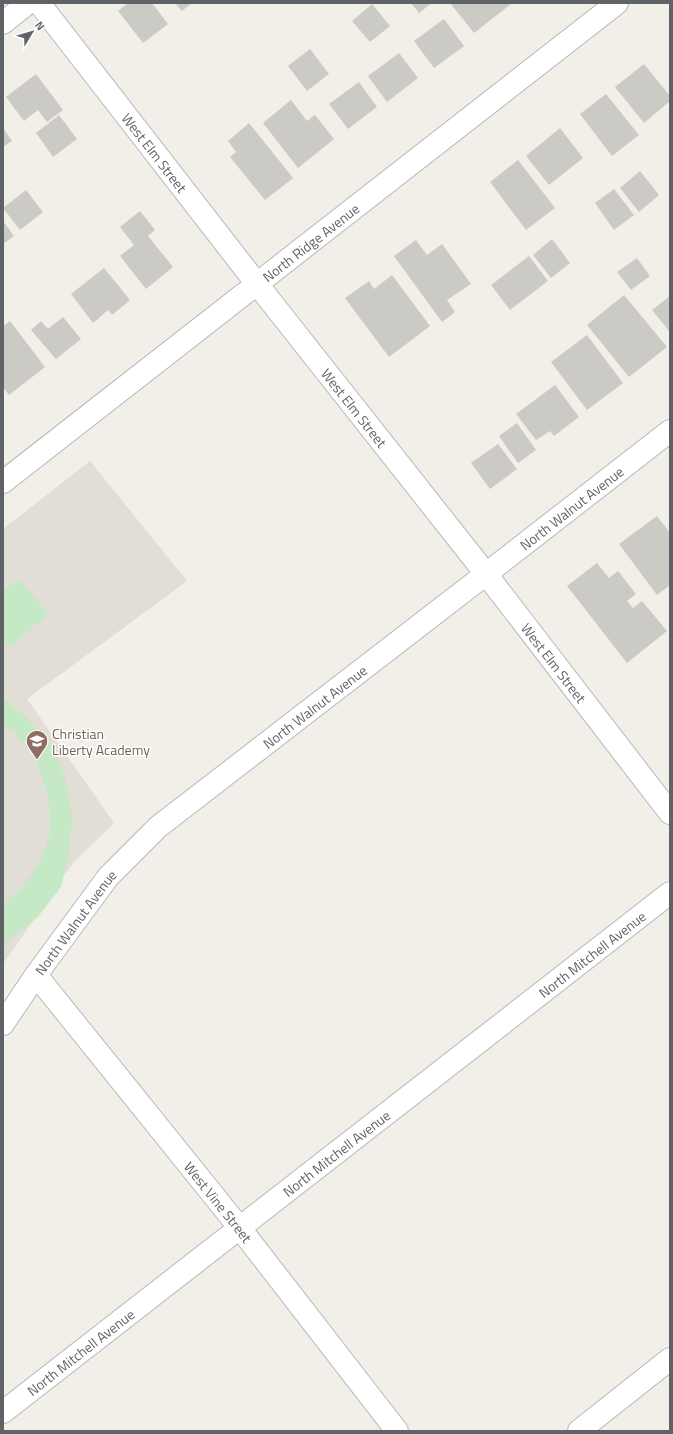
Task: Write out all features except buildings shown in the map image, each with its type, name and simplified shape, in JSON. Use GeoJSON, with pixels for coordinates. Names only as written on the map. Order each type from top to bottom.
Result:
{"type":"FeatureCollection","features":[{"type":"Feature","properties":{"kind":"street"},"geometry":{"type":"LineString","coordinates":[[3,23],[28,3]]}},
{"type":"Feature","properties":{"kind":"street","name":"West Elm Street"},"geometry":{"type":"LineString","coordinates":[[39,3],[257,284],[486,574],[670,814]]}},
{"type":"Feature","properties":{"kind":"street","name":"North Ridge Avenue"},"geometry":{"type":"LineString","coordinates":[[3,482],[618,3]]}},
{"type":"Feature","properties":{"kind":"street","name":"North Walnut Avenue"},"geometry":{"type":"LineString","coordinates":[[3,1024],[36,975],[108,877],[158,827],[670,431]]}},
{"type":"Feature","properties":{"kind":"street","name":"North Mitchell Avenue"},"geometry":{"type":"LineString","coordinates":[[3,1412],[239,1227],[670,894]]}},
{"type":"Feature","properties":{"kind":"street","name":"West Vine Street"},"geometry":{"type":"LineString","coordinates":[[36,975],[239,1227],[397,1431]]}},
{"type":"Feature","properties":{"kind":"street"},"geometry":{"type":"LineString","coordinates":[[579,1431],[670,1359]]}},
{"type":"Feature","properties":{"kind":"shaded area","name":"Christian Liberty Academy"},"geometry":{"type":"Polygon","coordinates":[[[90,461],[187,581],[27,699],[114,823],[73,863],[3,964],[3,529],[90,461]]]}},
{"type":"Feature","properties":{"kind":"green space"},"geometry":{"type":"Polygon","coordinates":[[[19,579],[48,614],[10,647],[3,639],[3,591],[19,579]]]}},
{"type":"Feature","properties":{"kind":"green space"},"geometry":{"type":"Polygon","coordinates":[[[3,698],[26,717],[52,747],[65,778],[72,815],[70,849],[61,887],[37,918],[3,944],[3,905],[21,889],[40,863],[51,831],[48,795],[36,760],[15,732],[3,726],[3,698]]]}},
{"type":"Feature","properties":{"kind":"place","name":"Christian Liberty Academy"},"geometry":{"type":"Point","coordinates":[37,760]}}]}
